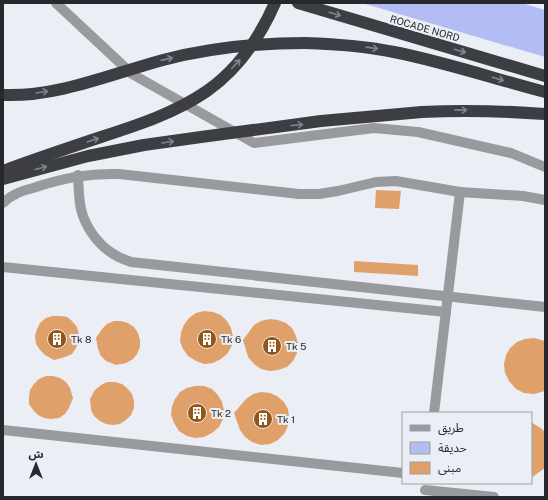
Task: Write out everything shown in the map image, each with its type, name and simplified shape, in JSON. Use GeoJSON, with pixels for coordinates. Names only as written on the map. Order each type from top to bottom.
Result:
{"type":"FeatureCollection","features":[{"type":"Feature","properties":{"kind":"highway"},"geometry":{"type":"LineString","coordinates":[[3,171],[137,126],[161,116],[196,98],[226,75],[242,58],[257,39],[268,20],[275,3]]}},
{"type":"Feature","properties":{"kind":"highway","name":"ROCADE NORD"},"geometry":{"type":"LineString","coordinates":[[298,3],[545,76]]}},
{"type":"Feature","properties":{"kind":"highway"},"geometry":{"type":"LineString","coordinates":[[3,95],[55,90],[164,60],[200,52],[274,43],[353,46],[393,52],[436,62],[545,92]]}},
{"type":"Feature","properties":{"kind":"highway"},"geometry":{"type":"LineString","coordinates":[[3,179],[88,156],[201,137],[314,122],[454,110],[510,111],[545,114]]}},
{"type":"Feature","properties":{"kind":"lane"},"geometry":{"type":"LineString","coordinates":[[56,3],[132,74],[254,142],[374,128],[418,132],[511,154],[545,167]]}},
{"type":"Feature","properties":{"kind":"lane"},"geometry":{"type":"LineString","coordinates":[[3,203],[9,197],[54,180],[78,175],[100,173],[299,194],[319,194],[376,182],[396,181],[460,192],[511,195],[545,200]]}},
{"type":"Feature","properties":{"kind":"lane"},"geometry":{"type":"LineString","coordinates":[[78,175],[82,215],[90,232],[105,248],[117,257],[131,262],[448,296],[545,308]]}},
{"type":"Feature","properties":{"kind":"lane"},"geometry":{"type":"LineString","coordinates":[[434,412],[460,192]]}},
{"type":"Feature","properties":{"kind":"lane"},"geometry":{"type":"LineString","coordinates":[[3,267],[446,312]]}},
{"type":"Feature","properties":{"kind":"lane"},"geometry":{"type":"LineString","coordinates":[[3,430],[402,473]]}},
{"type":"Feature","properties":{"kind":"lane"},"geometry":{"type":"LineString","coordinates":[[425,490],[494,497]]}},
{"type":"Feature","properties":{"kind":"green space"},"geometry":{"type":"Polygon","coordinates":[[[362,3],[522,3],[545,10],[545,57],[362,3]]]}},
{"type":"Feature","properties":{"kind":"building"},"geometry":{"type":"Polygon","coordinates":[[[376,190],[401,191],[399,209],[375,208],[376,190]]]}},
{"type":"Feature","properties":{"kind":"building"},"geometry":{"type":"Polygon","coordinates":[[[354,261],[418,265],[418,276],[354,272],[354,261]]]}},
{"type":"Feature","properties":{"kind":"building","name":"Tk 6"},"geometry":{"type":"Polygon","coordinates":[[[204,311],[221,315],[227,321],[231,328],[234,341],[228,353],[221,359],[213,363],[204,364],[188,356],[180,341],[181,332],[189,318],[196,313],[204,311]]]}},
{"type":"Feature","properties":{"kind":"building","name":"Tk 8"},"geometry":{"type":"Polygon","coordinates":[[[53,316],[67,317],[72,321],[77,327],[80,338],[72,354],[54,360],[40,350],[36,344],[35,336],[40,323],[46,318],[53,316]]]}},
{"type":"Feature","properties":{"kind":"building","name":"Tk 5"},"geometry":{"type":"Polygon","coordinates":[[[270,319],[286,323],[292,328],[298,344],[297,353],[293,361],[287,367],[270,371],[261,369],[254,364],[248,357],[243,340],[254,325],[261,321],[270,319]]]}},
{"type":"Feature","properties":{"kind":"building"},"geometry":{"type":"Polygon","coordinates":[[[114,321],[128,323],[134,327],[140,340],[140,347],[133,359],[126,363],[116,365],[106,361],[101,356],[96,338],[107,324],[114,321]]]}},
{"type":"Feature","properties":{"kind":"building"},"geometry":{"type":"Polygon","coordinates":[[[534,338],[545,341],[545,391],[534,394],[524,393],[516,389],[509,381],[505,373],[504,364],[506,355],[510,348],[517,342],[534,338]]]}},
{"type":"Feature","properties":{"kind":"building"},"geometry":{"type":"Polygon","coordinates":[[[46,376],[60,378],[66,382],[70,388],[73,398],[65,414],[59,418],[44,418],[38,415],[29,404],[30,390],[39,379],[46,376]]]}},
{"type":"Feature","properties":{"kind":"building"},"geometry":{"type":"Polygon","coordinates":[[[107,382],[122,384],[132,394],[134,408],[131,415],[120,424],[106,424],[94,416],[91,410],[90,399],[95,390],[107,382]]]}},
{"type":"Feature","properties":{"kind":"building","name":"Tk 2"},"geometry":{"type":"Polygon","coordinates":[[[195,386],[204,386],[212,389],[222,402],[225,415],[219,427],[212,433],[204,437],[195,438],[187,436],[179,431],[171,415],[172,406],[180,392],[195,386]]]}},
{"type":"Feature","properties":{"kind":"building","name":"Tk 1"},"geometry":{"type":"Polygon","coordinates":[[[261,392],[270,393],[277,396],[284,402],[288,409],[289,417],[288,426],[284,434],[278,440],[270,444],[261,445],[252,442],[245,437],[240,430],[234,413],[246,399],[253,394],[261,392]]]}},
{"type":"Feature","properties":{"kind":"building"},"geometry":{"type":"Polygon","coordinates":[[[532,423],[545,432],[545,468],[532,477],[532,423]]]}},
{"type":"Feature","properties":{"kind":"place","name":"Tk 8"},"geometry":{"type":"Point","coordinates":[57,339]}},
{"type":"Feature","properties":{"kind":"place","name":"Tk 6"},"geometry":{"type":"Point","coordinates":[207,339]}},
{"type":"Feature","properties":{"kind":"place","name":"Tk 5"},"geometry":{"type":"Point","coordinates":[272,346]}},
{"type":"Feature","properties":{"kind":"place","name":"Tk 2"},"geometry":{"type":"Point","coordinates":[197,413]}},
{"type":"Feature","properties":{"kind":"place","name":"Tk 1"},"geometry":{"type":"Point","coordinates":[263,419]}}]}
